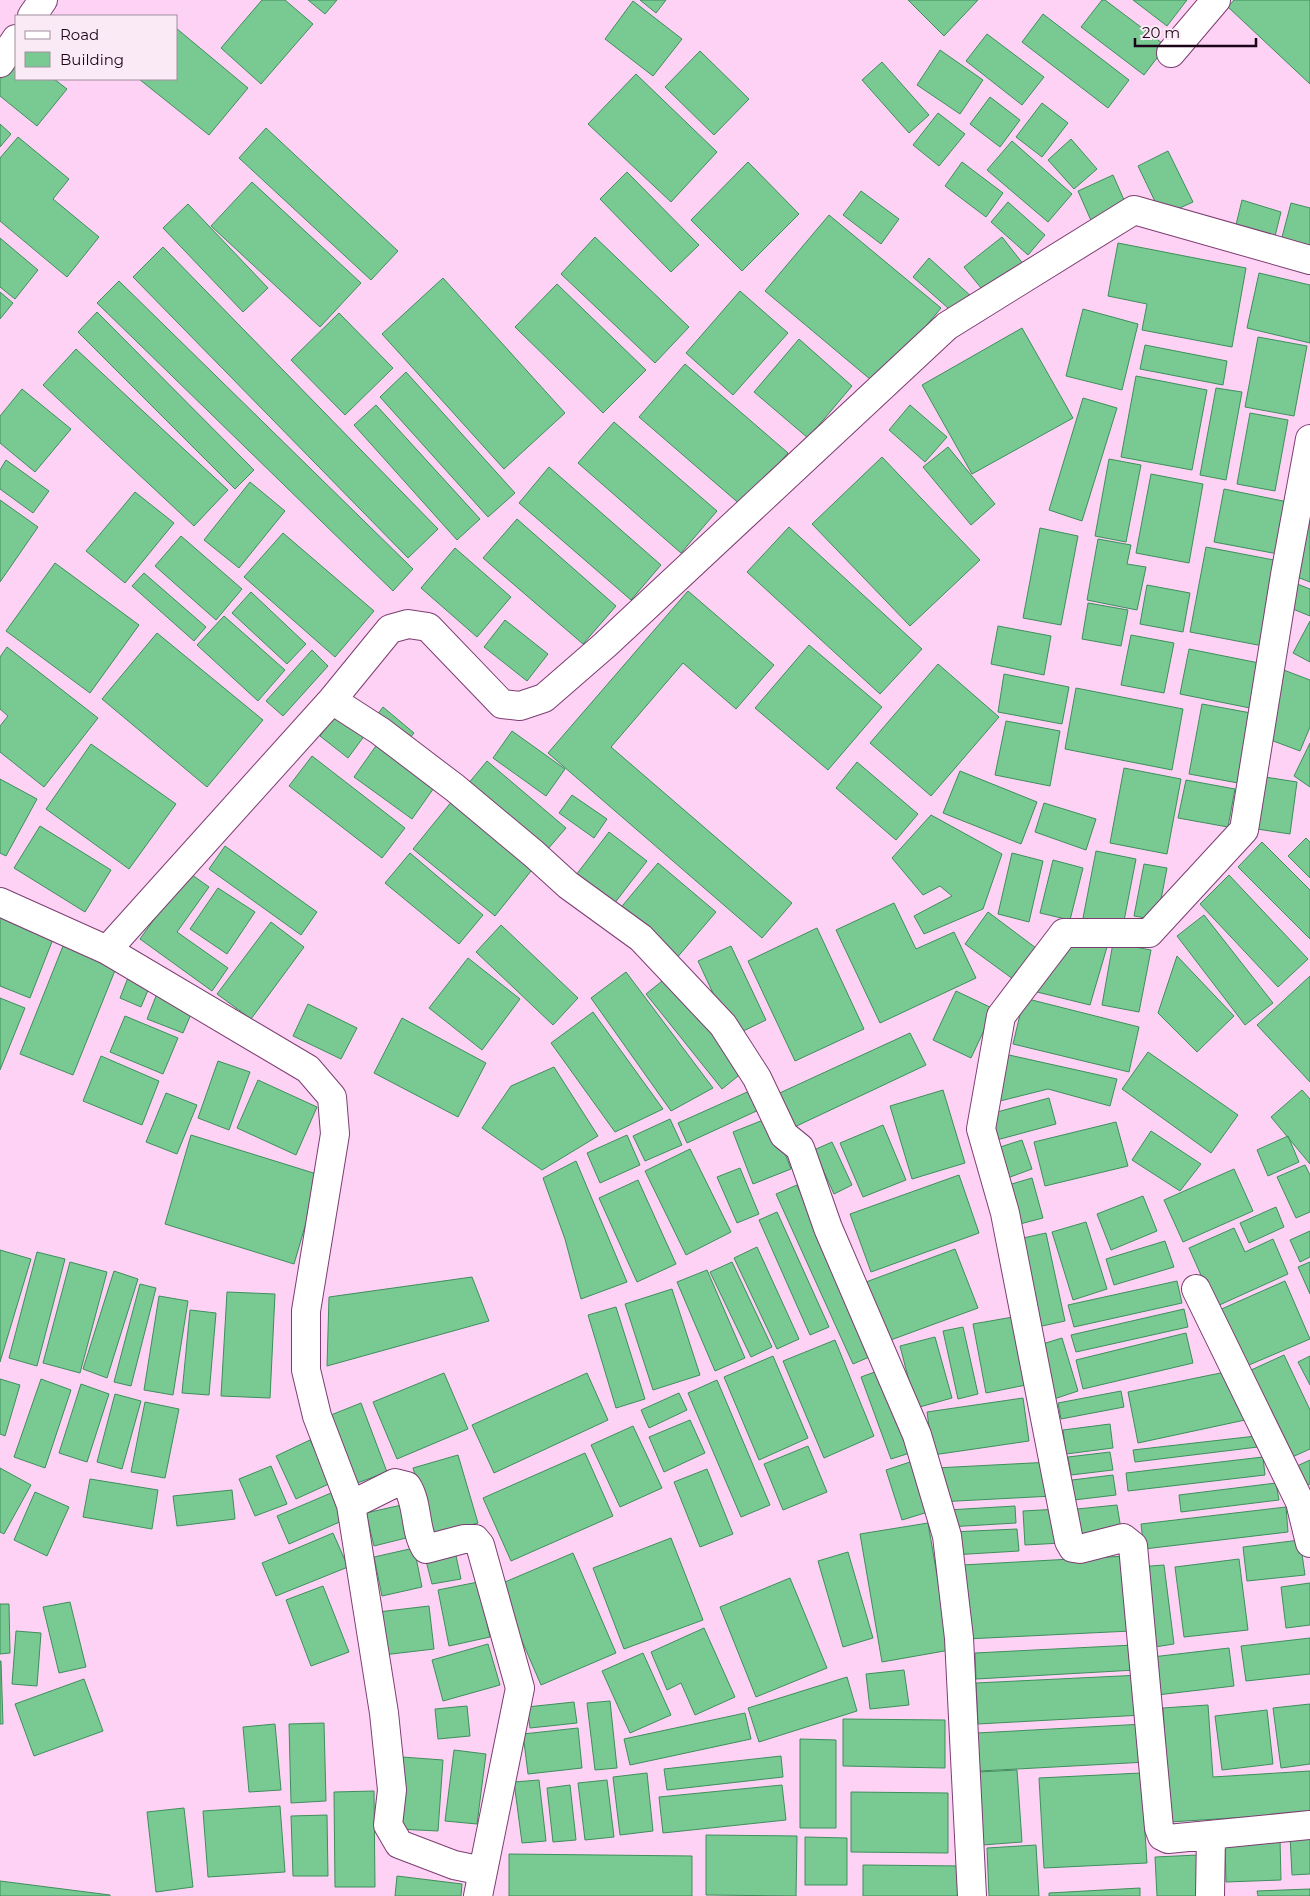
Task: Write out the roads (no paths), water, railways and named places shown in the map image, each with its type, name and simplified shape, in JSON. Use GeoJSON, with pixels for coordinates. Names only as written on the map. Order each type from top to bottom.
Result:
{"type":"FeatureCollection","features":[{"type":"Feature","properties":{"kind":"street"},"geometry":{"type":"LineString","coordinates":[[33,15],[43,0]]}},
{"type":"Feature","properties":{"kind":"street"},"geometry":{"type":"LineString","coordinates":[[1171,52],[1216,0]]}},
{"type":"Feature","properties":{"kind":"street"},"geometry":{"type":"LineString","coordinates":[[0,63],[15,40]]}},
{"type":"Feature","properties":{"kind":"street"},"geometry":{"type":"LineString","coordinates":[[107,950],[332,700],[390,630],[408,624],[428,628],[502,704],[520,706],[544,698],[605,644],[947,326],[1134,210],[1310,260]]}},
{"type":"Feature","properties":{"kind":"street"},"geometry":{"type":"LineString","coordinates":[[1310,439],[1285,575],[1244,830],[1149,933],[1064,933],[1001,1016],[980,1129],[1005,1213],[1069,1541],[1073,1548],[1080,1549],[1123,1538],[1134,1546],[1159,1828],[1162,1836],[1168,1839],[1310,1825]]}},
{"type":"Feature","properties":{"kind":"street"},"geometry":{"type":"LineString","coordinates":[[332,700],[380,731],[455,788],[568,885],[641,938],[723,1025],[757,1078],[784,1135],[800,1148],[828,1228],[917,1435],[947,1536],[959,1638],[972,1896]]}},
{"type":"Feature","properties":{"kind":"street"},"geometry":{"type":"LineString","coordinates":[[0,902],[107,950],[308,1069],[332,1097],[335,1134],[306,1311],[306,1370],[317,1416],[351,1505],[384,1712],[392,1790],[388,1825],[399,1844],[454,1865],[481,1883],[520,1688],[480,1545],[475,1539],[464,1539],[426,1549],[422,1542],[413,1495],[407,1486],[396,1483],[351,1505]]}},
{"type":"Feature","properties":{"kind":"street"},"geometry":{"type":"LineString","coordinates":[[1196,1289],[1300,1502],[1310,1543]]}},
{"type":"Feature","properties":{"kind":"street"},"geometry":{"type":"LineString","coordinates":[[1210,1896],[1211,1835]]}}]}
